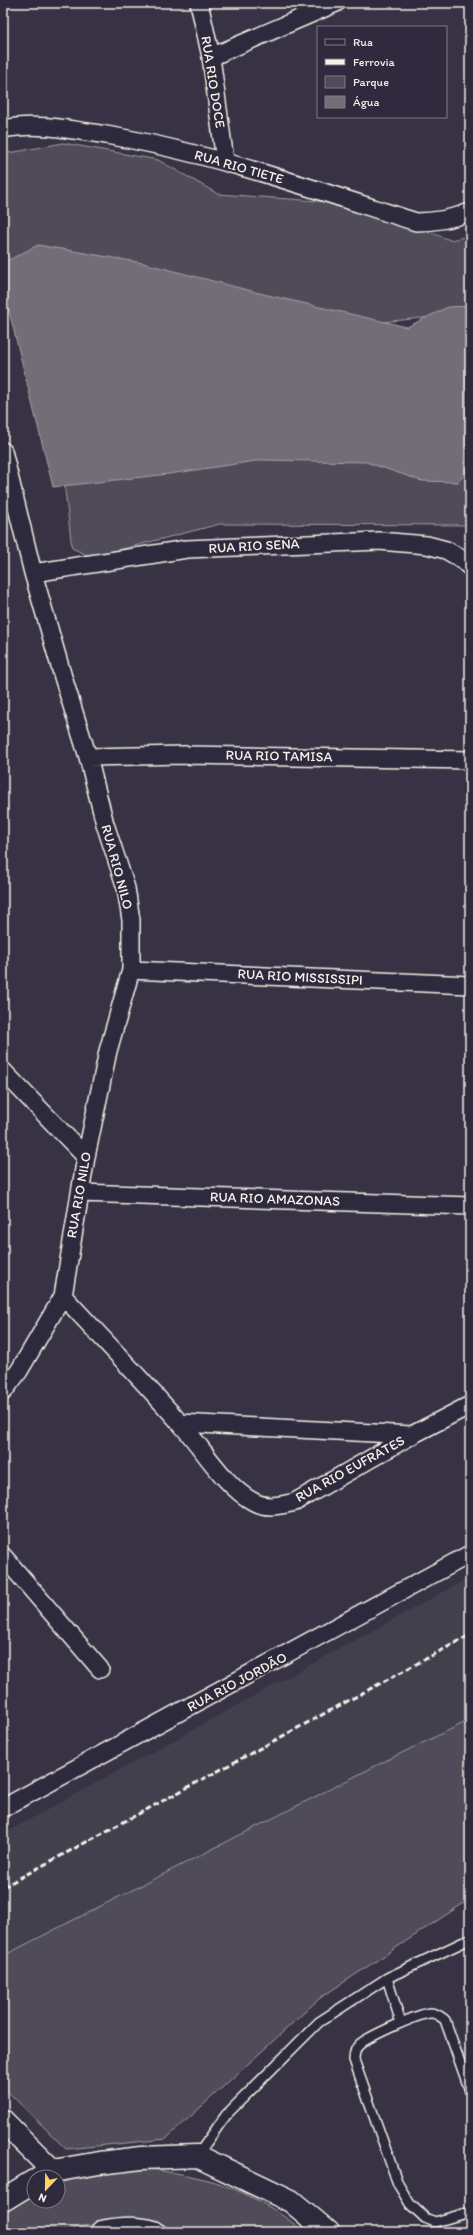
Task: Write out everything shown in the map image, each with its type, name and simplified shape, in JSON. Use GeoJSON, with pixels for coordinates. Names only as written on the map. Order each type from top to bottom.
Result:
{"type":"FeatureCollection","features":[{"type":"Feature","properties":{"kind":"main road"},"geometry":{"type":"LineString","coordinates":[[3,2121],[43,2169]]}},
{"type":"Feature","properties":{"kind":"main road"},"geometry":{"type":"LineString","coordinates":[[66,2171],[134,2159],[197,2156],[292,2201],[328,2232]]}},
{"type":"Feature","properties":{"kind":"main road"},"geometry":{"type":"LineString","coordinates":[[3,2200],[26,2186]]}},
{"type":"Feature","properties":{"kind":"main road"},"geometry":{"type":"LineString","coordinates":[[102,2232],[120,2228],[143,2229],[154,2232]]}},
{"type":"Feature","properties":{"kind":"street","name":"RUA RIO DOCE"},"geometry":{"type":"LineString","coordinates":[[199,3],[211,57],[225,161]]}},
{"type":"Feature","properties":{"kind":"street"},"geometry":{"type":"LineString","coordinates":[[211,57],[336,3]]}},
{"type":"Feature","properties":{"kind":"street","name":"RUA RIO TIETE"},"geometry":{"type":"LineString","coordinates":[[3,129],[39,127],[74,130],[126,139],[225,161],[416,222],[432,222],[454,218],[470,212]]}},
{"type":"Feature","properties":{"kind":"street","name":"RUA RIO NILO"},"geometry":{"type":"LineString","coordinates":[[3,451],[33,573],[62,677],[88,757],[105,824],[126,888],[131,920],[131,970],[108,1051],[86,1157],[62,1296],[19,1371],[3,1392]]}},
{"type":"Feature","properties":{"kind":"street","name":"RUA RIO SENA"},"geometry":{"type":"LineString","coordinates":[[33,573],[187,550],[379,541],[427,545],[446,550],[460,558],[470,567]]}},
{"type":"Feature","properties":{"kind":"street","name":"RUA RIO TAMISA"},"geometry":{"type":"LineString","coordinates":[[88,757],[184,755],[470,760]]}},
{"type":"Feature","properties":{"kind":"street","name":"RUA RIO MISSISSIPI"},"geometry":{"type":"LineString","coordinates":[[131,970],[470,985]]}},
{"type":"Feature","properties":{"kind":"street"},"geometry":{"type":"LineString","coordinates":[[3,1071],[86,1157]]}},
{"type":"Feature","properties":{"kind":"street","name":"RUA RIO AMAZONAS"},"geometry":{"type":"LineString","coordinates":[[80,1193],[470,1206]]}},
{"type":"Feature","properties":{"kind":"street","name":"RUA RIO EUFRATES"},"geometry":{"type":"LineString","coordinates":[[62,1296],[181,1423],[238,1492],[255,1503],[264,1506],[276,1506],[296,1502],[412,1435],[470,1405]]}},
{"type":"Feature","properties":{"kind":"street","name":"RUA RIO EUFRATES"},"geometry":{"type":"LineString","coordinates":[[181,1423],[412,1435]]}},
{"type":"Feature","properties":{"kind":"street","name":"RUA RIO JORDÃO"},"geometry":{"type":"LineString","coordinates":[[3,1808],[470,1554]]}},
{"type":"Feature","properties":{"kind":"street"},"geometry":{"type":"LineString","coordinates":[[3,1556],[100,1669]]}},
{"type":"Feature","properties":{"kind":"lane"},"geometry":{"type":"LineString","coordinates":[[197,2156],[226,2115],[319,2022],[387,1978],[470,1939]]}},
{"type":"Feature","properties":{"kind":"lane"},"geometry":{"type":"LineString","coordinates":[[387,1978],[402,2024]]}},
{"type":"Feature","properties":{"kind":"lane"},"geometry":{"type":"LineString","coordinates":[[470,2091],[445,2020],[432,2013],[402,2024],[360,2043],[354,2053],[354,2060],[398,2184],[410,2204],[425,2218],[434,2222],[470,2212]]}},
{"type":"Feature","properties":{"kind":"shaded area"},"geometry":{"type":"Polygon","coordinates":[[[470,1577],[470,1720],[383,1762],[3,1956],[3,1834],[470,1577]]]}},
{"type":"Feature","properties":{"kind":"green space"},"geometry":{"type":"Polygon","coordinates":[[[63,143],[158,160],[218,194],[360,204],[450,240],[470,236],[470,313],[373,323],[137,264],[9,260],[3,244],[4,154],[63,143]]]}},
{"type":"Feature","properties":{"kind":"green space"},"geometry":{"type":"Polygon","coordinates":[[[470,428],[470,525],[220,524],[91,557],[72,548],[64,482],[470,428]]]}},
{"type":"Feature","properties":{"kind":"green space"},"geometry":{"type":"Polygon","coordinates":[[[470,1720],[470,1899],[320,1998],[166,2139],[66,2149],[3,2087],[3,1956],[383,1762],[470,1720]]]}},
{"type":"Feature","properties":{"kind":"green space"},"geometry":{"type":"Polygon","coordinates":[[[151,2169],[214,2182],[242,2192],[268,2206],[304,2232],[186,2232],[141,2219],[82,2226],[65,2232],[3,2232],[3,2212],[10,2205],[26,2198],[26,2209],[66,2209],[66,2181],[89,2174],[151,2169]]]}},
{"type":"Feature","properties":{"kind":"water"},"geometry":{"type":"Polygon","coordinates":[[[38,245],[143,263],[263,294],[407,327],[448,307],[470,306],[470,468],[458,482],[422,481],[366,462],[262,460],[169,474],[53,487],[3,287],[3,263],[38,245]]]}},
{"type":"Feature","properties":{"kind":"railway"},"geometry":{"type":"LineString","coordinates":[[3,1887],[470,1635]]}}]}
